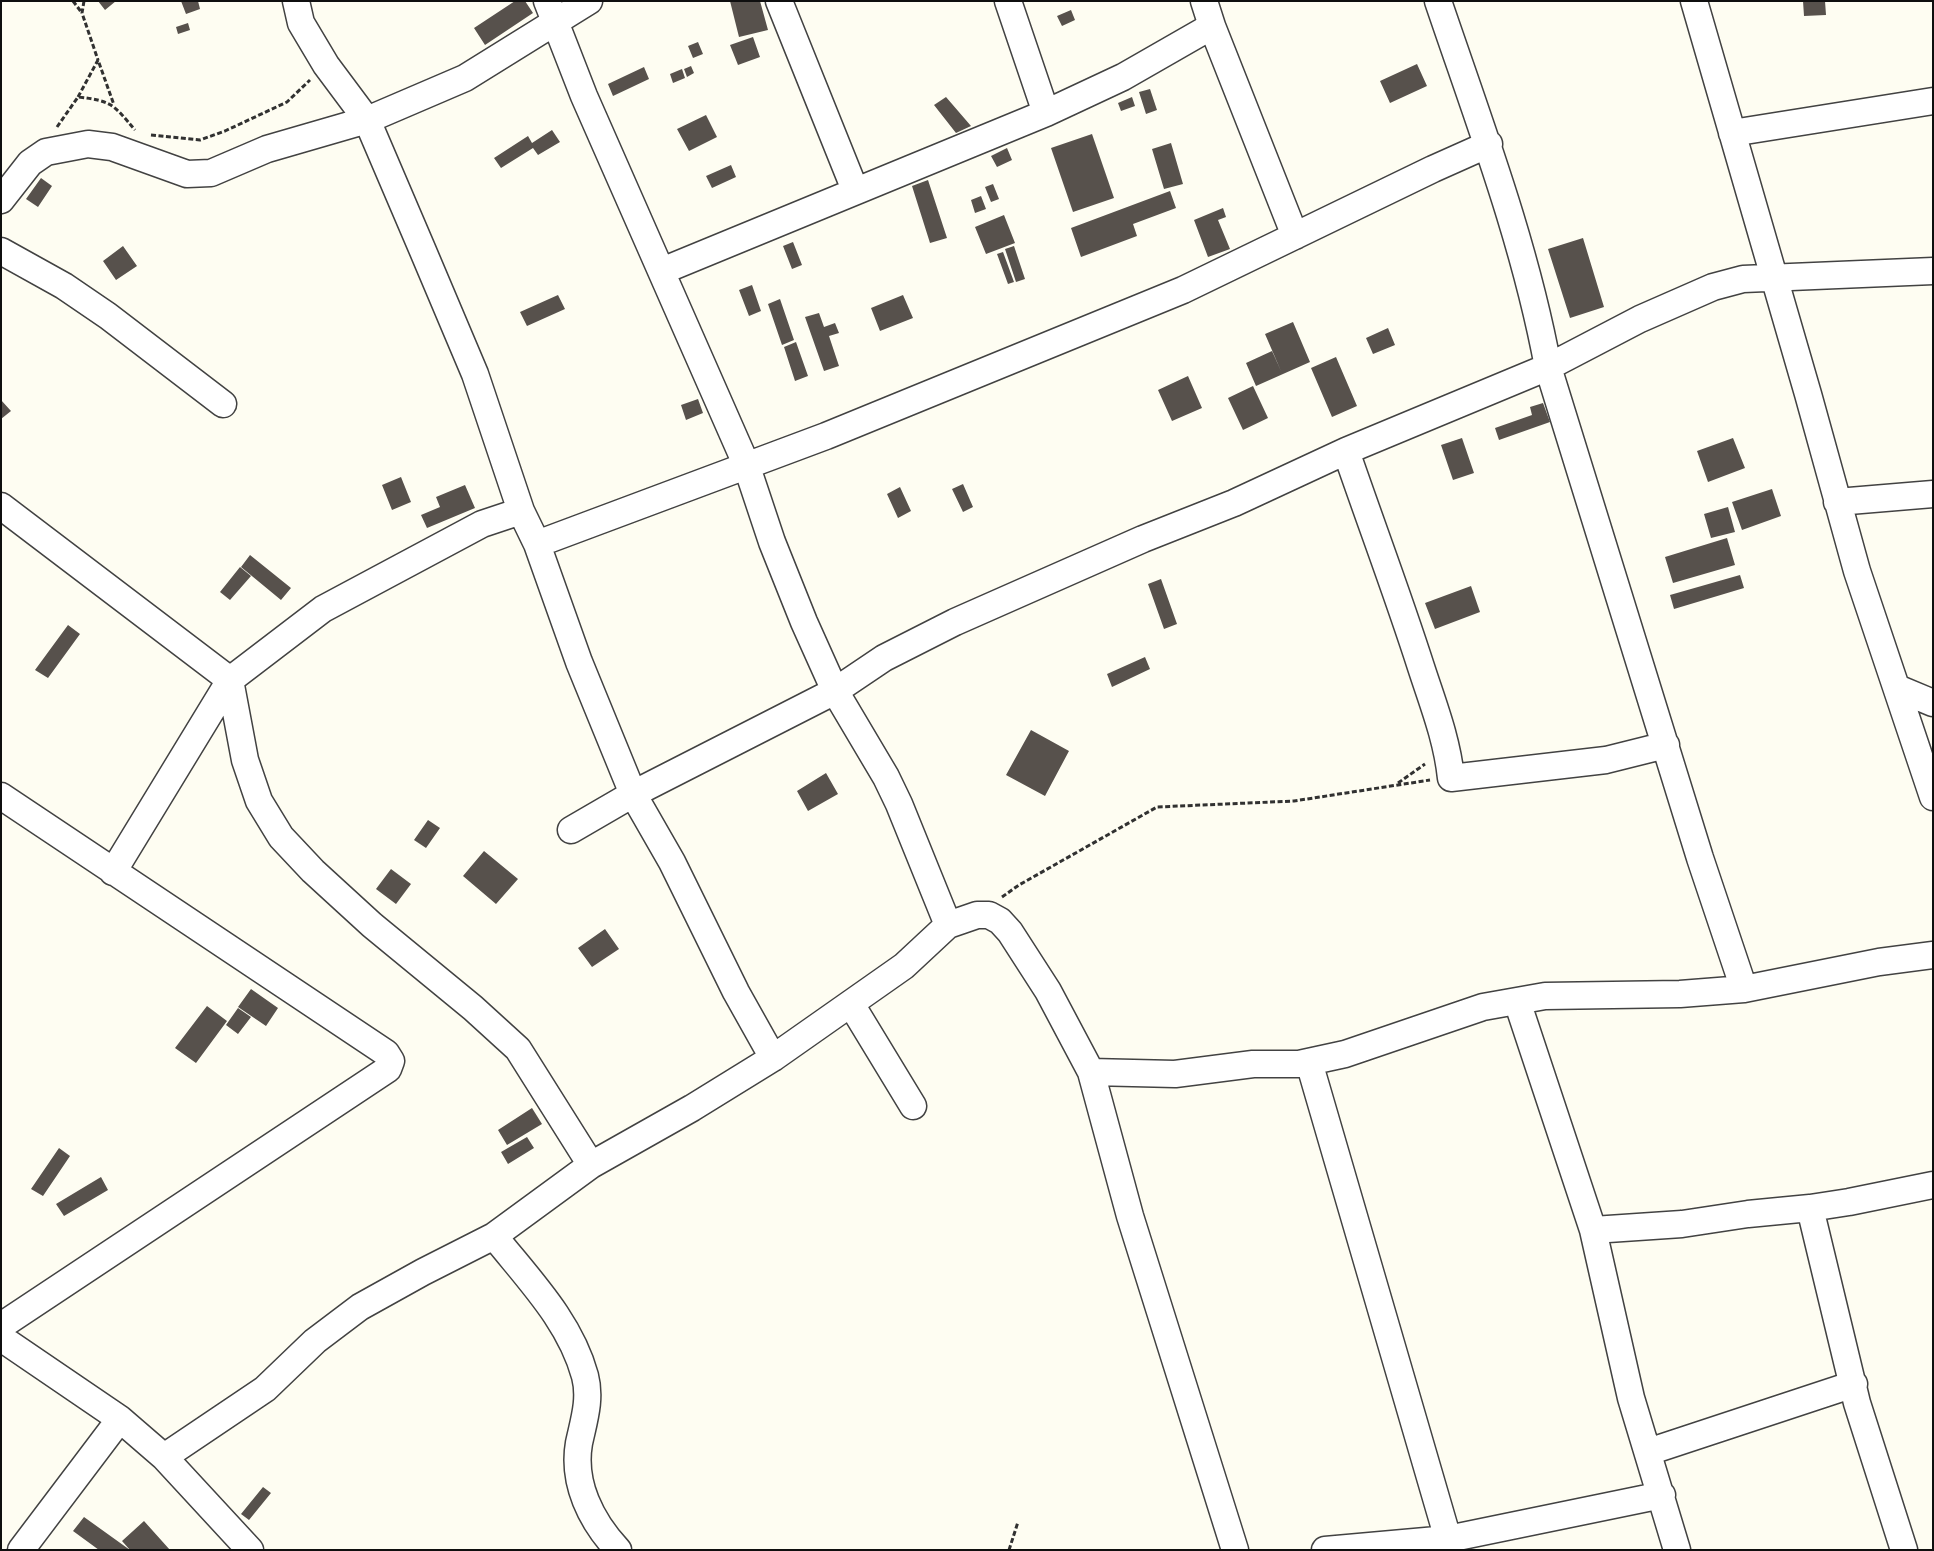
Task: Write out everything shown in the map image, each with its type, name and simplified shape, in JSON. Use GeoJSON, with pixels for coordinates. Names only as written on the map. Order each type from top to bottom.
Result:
{"type":"FeatureCollection","features":[{"type":"Feature","properties":{"kind":"street"},"geometry":{"type":"LineString","coordinates":[[296,1],[301,22],[326,65],[366,120],[475,374],[521,511],[537,544],[579,662],[633,794],[672,862],[736,992],[773,1058]]}},
{"type":"Feature","properties":{"kind":"street"},"geometry":{"type":"LineString","coordinates":[[1,200],[30,163],[46,152],[88,144],[112,147],[187,174],[211,173],[267,148],[366,120],[465,78],[551,12],[589,1]]}},
{"type":"Feature","properties":{"kind":"street"},"geometry":{"type":"LineString","coordinates":[[779,1],[855,190]]}},
{"type":"Feature","properties":{"kind":"street"},"geometry":{"type":"LineString","coordinates":[[1008,1],[1046,113]]}},
{"type":"Feature","properties":{"kind":"street"},"geometry":{"type":"LineString","coordinates":[[1204,1],[1212,26],[1295,236]]}},
{"type":"Feature","properties":{"kind":"street"},"geometry":{"type":"LineString","coordinates":[[1438,1],[1489,144],[1542,337],[1548,367],[1700,858],[1744,989]]}},
{"type":"Feature","properties":{"kind":"street"},"geometry":{"type":"LineString","coordinates":[[1694,1],[1837,502],[1879,640],[1897,688],[1927,756],[1933,797]]}},
{"type":"Feature","properties":{"kind":"street"},"geometry":{"type":"LineString","coordinates":[[551,12],[584,96],[746,464],[772,542],[835,691],[886,777],[948,925]]}},
{"type":"Feature","properties":{"kind":"street"},"geometry":{"type":"LineString","coordinates":[[662,271],[1046,113],[1123,77],[1212,26]]}},
{"type":"Feature","properties":{"kind":"street"},"geometry":{"type":"LineString","coordinates":[[1732,133],[1933,101]]}},
{"type":"Feature","properties":{"kind":"street"},"geometry":{"type":"LineString","coordinates":[[537,544],[746,464],[826,436],[1183,290],[1489,144]]}},
{"type":"Feature","properties":{"kind":"street"},"geometry":{"type":"LineString","coordinates":[[1,251],[64,286],[108,316],[223,404]]}},
{"type":"Feature","properties":{"kind":"street"},"geometry":{"type":"LineString","coordinates":[[571,830],[633,794],[835,691],[884,658],[955,622],[1143,539],[1234,503],[1346,451],[1548,367],[1640,319],[1713,287],[1743,280],[1933,271]]}},
{"type":"Feature","properties":{"kind":"street"},"geometry":{"type":"LineString","coordinates":[[1346,451],[1407,618],[1438,715],[1449,758],[1451,778],[1606,760],[1666,745]]}},
{"type":"Feature","properties":{"kind":"street"},"geometry":{"type":"LineString","coordinates":[[1837,502],[1933,494]]}},
{"type":"Feature","properties":{"kind":"street"},"geometry":{"type":"LineString","coordinates":[[1,506],[230,680],[245,760],[259,801],[281,837],[313,871],[372,925],[473,1008],[518,1049],[591,1165]]}},
{"type":"Feature","properties":{"kind":"street"},"geometry":{"type":"LineString","coordinates":[[113,872],[230,680],[323,609],[482,524],[521,511]]}},
{"type":"Feature","properties":{"kind":"street"},"geometry":{"type":"LineString","coordinates":[[1897,688],[1933,703]]}},
{"type":"Feature","properties":{"kind":"street"},"geometry":{"type":"LineString","coordinates":[[1,796],[386,1053],[391,1061],[388,1069],[1,1326]]}},
{"type":"Feature","properties":{"kind":"street"},"geometry":{"type":"LineString","coordinates":[[164,1458],[266,1389],[315,1341],[360,1307],[494,1236],[591,1165],[692,1108],[773,1058],[904,966],[948,925],[977,915],[989,915],[1000,921],[1010,932],[1048,991],[1091,1072],[1130,1216],[1235,1550]]}},
{"type":"Feature","properties":{"kind":"street"},"geometry":{"type":"LineString","coordinates":[[1091,1072],[1175,1074],[1253,1064],[1309,1062],[1366,1048],[1425,1025],[1483,1007],[1517,1001],[1554,995],[1663,994],[1744,989],[1879,962],[1933,955]]}},
{"type":"Feature","properties":{"kind":"street"},"geometry":{"type":"LineString","coordinates":[[1517,1001],[1593,1230],[1631,1398],[1662,1495],[1677,1550]]}},
{"type":"Feature","properties":{"kind":"street"},"geometry":{"type":"LineString","coordinates":[[851,1004],[913,1106]]}},
{"type":"Feature","properties":{"kind":"street"},"geometry":{"type":"LineString","coordinates":[[1309,1062],[1448,1539]]}},
{"type":"Feature","properties":{"kind":"street"},"geometry":{"type":"LineString","coordinates":[[1593,1230],[1682,1224],[1748,1214],[1810,1208],[1849,1202],[1933,1184]]}},
{"type":"Feature","properties":{"kind":"street"},"geometry":{"type":"LineString","coordinates":[[1810,1208],[1854,1384],[1904,1550]]}},
{"type":"Feature","properties":{"kind":"street"},"geometry":{"type":"LineString","coordinates":[[494,1236],[560,1319],[571,1336],[585,1377],[588,1397],[577,1460],[579,1481],[585,1503],[618,1550]]}},
{"type":"Feature","properties":{"kind":"street"},"geometry":{"type":"LineString","coordinates":[[1,1338],[120,1419],[164,1458],[250,1550]]}},
{"type":"Feature","properties":{"kind":"street"},"geometry":{"type":"LineString","coordinates":[[1648,1452],[1854,1384]]}},
{"type":"Feature","properties":{"kind":"street"},"geometry":{"type":"LineString","coordinates":[[21,1550],[120,1419]]}},
{"type":"Feature","properties":{"kind":"street"},"geometry":{"type":"LineString","coordinates":[[1325,1550],[1448,1539],[1662,1495]]}},
{"type":"Feature","properties":{"kind":"path"},"geometry":{"type":"LineString","coordinates":[[73,1],[82,13],[114,105]]}},
{"type":"Feature","properties":{"kind":"path"},"geometry":{"type":"LineString","coordinates":[[82,13],[84,1]]}},
{"type":"Feature","properties":{"kind":"path"},"geometry":{"type":"LineString","coordinates":[[78,97],[98,60]]}},
{"type":"Feature","properties":{"kind":"path"},"geometry":{"type":"LineString","coordinates":[[146,135],[200,140],[225,131],[287,102],[326,65]]}},
{"type":"Feature","properties":{"kind":"path"},"geometry":{"type":"LineString","coordinates":[[977,915],[1020,884],[1157,807],[1294,801],[1451,778]]}},
{"type":"Feature","properties":{"kind":"path"},"geometry":{"type":"LineString","coordinates":[[1009,1550],[1018,1522]]}},
{"type":"Feature","properties":{"kind":"building"},"geometry":{"type":"Polygon","coordinates":[[[98,1],[116,1],[105,10],[98,1]]]}},
{"type":"Feature","properties":{"kind":"building"},"geometry":{"type":"Polygon","coordinates":[[[181,1],[198,1],[200,9],[186,14],[181,1]]]}},
{"type":"Feature","properties":{"kind":"building"},"geometry":{"type":"Polygon","coordinates":[[[515,1],[525,1],[533,13],[485,45],[474,28],[515,1]]]}},
{"type":"Feature","properties":{"kind":"building"},"geometry":{"type":"Polygon","coordinates":[[[730,1],[760,1],[768,30],[739,37],[730,1]]]}},
{"type":"Feature","properties":{"kind":"building"},"geometry":{"type":"Polygon","coordinates":[[[1803,1],[1825,1],[1826,15],[1804,16],[1803,1]]]}},
{"type":"Feature","properties":{"kind":"building"},"geometry":{"type":"Polygon","coordinates":[[[1071,10],[1075,20],[1062,26],[1057,16],[1071,10]]]}},
{"type":"Feature","properties":{"kind":"building"},"geometry":{"type":"Polygon","coordinates":[[[188,23],[190,30],[178,34],[176,27],[188,23]]]}},
{"type":"Feature","properties":{"kind":"building"},"geometry":{"type":"Polygon","coordinates":[[[753,37],[760,57],[738,65],[730,45],[753,37]]]}},
{"type":"Feature","properties":{"kind":"building"},"geometry":{"type":"Polygon","coordinates":[[[698,42],[703,54],[693,58],[688,46],[698,42]]]}},
{"type":"Feature","properties":{"kind":"building"},"geometry":{"type":"Polygon","coordinates":[[[1417,64],[1427,86],[1390,103],[1380,81],[1417,64]]]}},
{"type":"Feature","properties":{"kind":"building"},"geometry":{"type":"Polygon","coordinates":[[[691,66],[694,73],[687,77],[684,69],[691,66]]]}},
{"type":"Feature","properties":{"kind":"building"},"geometry":{"type":"Polygon","coordinates":[[[644,67],[649,79],[613,96],[608,84],[644,67]]]}},
{"type":"Feature","properties":{"kind":"building"},"geometry":{"type":"Polygon","coordinates":[[[682,69],[685,78],[673,83],[670,74],[682,69]]]}},
{"type":"Feature","properties":{"kind":"building"},"geometry":{"type":"Polygon","coordinates":[[[1150,89],[1157,110],[1146,114],[1139,92],[1150,89]]]}},
{"type":"Feature","properties":{"kind":"building"},"geometry":{"type":"Polygon","coordinates":[[[946,97],[971,126],[956,133],[934,105],[946,97]]]}},
{"type":"Feature","properties":{"kind":"building"},"geometry":{"type":"Polygon","coordinates":[[[1132,97],[1135,106],[1121,111],[1118,103],[1132,97]]]}},
{"type":"Feature","properties":{"kind":"building"},"geometry":{"type":"Polygon","coordinates":[[[706,115],[717,137],[689,151],[677,129],[706,115]]]}},
{"type":"Feature","properties":{"kind":"building"},"geometry":{"type":"Polygon","coordinates":[[[552,130],[560,142],[538,155],[533,148],[501,168],[494,158],[528,136],[532,143],[552,130]]]}},
{"type":"Feature","properties":{"kind":"building"},"geometry":{"type":"Polygon","coordinates":[[[1092,134],[1114,198],[1073,212],[1051,148],[1092,134]]]}},
{"type":"Feature","properties":{"kind":"building"},"geometry":{"type":"Polygon","coordinates":[[[1171,143],[1183,184],[1164,189],[1152,149],[1171,143]]]}},
{"type":"Feature","properties":{"kind":"building"},"geometry":{"type":"Polygon","coordinates":[[[1007,148],[1012,160],[997,167],[991,156],[1007,148]]]}},
{"type":"Feature","properties":{"kind":"building"},"geometry":{"type":"Polygon","coordinates":[[[731,165],[736,177],[712,188],[706,176],[731,165]]]}},
{"type":"Feature","properties":{"kind":"building"},"geometry":{"type":"Polygon","coordinates":[[[41,178],[52,186],[38,207],[26,199],[41,178]]]}},
{"type":"Feature","properties":{"kind":"building"},"geometry":{"type":"Polygon","coordinates":[[[928,180],[947,238],[930,243],[912,186],[928,180]]]}},
{"type":"Feature","properties":{"kind":"building"},"geometry":{"type":"Polygon","coordinates":[[[993,184],[999,199],[991,202],[985,187],[993,184]]]}},
{"type":"Feature","properties":{"kind":"building"},"geometry":{"type":"Polygon","coordinates":[[[1170,191],[1176,208],[1133,224],[1137,236],[1081,257],[1071,228],[1170,191]]]}},
{"type":"Feature","properties":{"kind":"building"},"geometry":{"type":"Polygon","coordinates":[[[981,196],[986,209],[975,213],[971,200],[981,196]]]}},
{"type":"Feature","properties":{"kind":"building"},"geometry":{"type":"Polygon","coordinates":[[[1223,208],[1226,217],[1218,220],[1230,249],[1208,257],[1194,220],[1223,208]]]}},
{"type":"Feature","properties":{"kind":"building"},"geometry":{"type":"Polygon","coordinates":[[[1004,215],[1015,243],[986,254],[975,227],[1004,215]]]}},
{"type":"Feature","properties":{"kind":"building"},"geometry":{"type":"Polygon","coordinates":[[[1583,238],[1604,307],[1570,318],[1548,249],[1583,238]]]}},
{"type":"Feature","properties":{"kind":"building"},"geometry":{"type":"Polygon","coordinates":[[[793,242],[802,265],[792,269],[783,246],[793,242]]]}},
{"type":"Feature","properties":{"kind":"building"},"geometry":{"type":"Polygon","coordinates":[[[123,246],[137,266],[116,280],[103,261],[123,246]]]}},
{"type":"Feature","properties":{"kind":"building"},"geometry":{"type":"Polygon","coordinates":[[[1014,246],[1025,279],[1016,282],[1005,249],[1014,246]]]}},
{"type":"Feature","properties":{"kind":"building"},"geometry":{"type":"Polygon","coordinates":[[[1003,252],[1014,282],[1008,284],[997,254],[1003,252]]]}},
{"type":"Feature","properties":{"kind":"building"},"geometry":{"type":"Polygon","coordinates":[[[752,285],[761,311],[749,316],[739,290],[752,285]]]}},
{"type":"Feature","properties":{"kind":"building"},"geometry":{"type":"Polygon","coordinates":[[[558,295],[565,309],[527,326],[520,312],[558,295]]]}},
{"type":"Feature","properties":{"kind":"building"},"geometry":{"type":"Polygon","coordinates":[[[903,295],[913,318],[880,331],[871,308],[903,295]]]}},
{"type":"Feature","properties":{"kind":"building"},"geometry":{"type":"Polygon","coordinates":[[[780,299],[794,340],[782,345],[768,304],[780,299]]]}},
{"type":"Feature","properties":{"kind":"building"},"geometry":{"type":"Polygon","coordinates":[[[819,313],[824,327],[835,323],[839,333],[829,336],[839,366],[824,371],[805,317],[819,313]]]}},
{"type":"Feature","properties":{"kind":"building"},"geometry":{"type":"Polygon","coordinates":[[[1293,322],[1310,362],[1256,386],[1246,363],[1272,351],[1281,371],[1265,334],[1293,322]]]}},
{"type":"Feature","properties":{"kind":"building"},"geometry":{"type":"Polygon","coordinates":[[[1388,328],[1395,345],[1373,354],[1366,338],[1388,328]]]}},
{"type":"Feature","properties":{"kind":"building"},"geometry":{"type":"Polygon","coordinates":[[[796,342],[808,376],[795,381],[784,347],[796,342]]]}},
{"type":"Feature","properties":{"kind":"building"},"geometry":{"type":"Polygon","coordinates":[[[1336,357],[1357,406],[1332,417],[1311,368],[1336,357]]]}},
{"type":"Feature","properties":{"kind":"building"},"geometry":{"type":"Polygon","coordinates":[[[1188,376],[1202,408],[1172,421],[1158,390],[1188,376]]]}},
{"type":"Feature","properties":{"kind":"building"},"geometry":{"type":"Polygon","coordinates":[[[1253,386],[1268,418],[1243,430],[1228,398],[1253,386]]]}},
{"type":"Feature","properties":{"kind":"building"},"geometry":{"type":"Polygon","coordinates":[[[698,399],[703,413],[686,420],[681,405],[698,399]]]}},
{"type":"Feature","properties":{"kind":"building"},"geometry":{"type":"Polygon","coordinates":[[[1,400],[11,411],[1,419],[1,400]]]}},
{"type":"Feature","properties":{"kind":"building"},"geometry":{"type":"Polygon","coordinates":[[[1543,403],[1550,422],[1499,440],[1495,428],[1532,415],[1530,407],[1543,403]]]}},
{"type":"Feature","properties":{"kind":"building"},"geometry":{"type":"Polygon","coordinates":[[[1462,438],[1474,473],[1453,480],[1441,445],[1462,438]]]}},
{"type":"Feature","properties":{"kind":"building"},"geometry":{"type":"Polygon","coordinates":[[[1733,438],[1745,468],[1708,482],[1697,451],[1733,438]]]}},
{"type":"Feature","properties":{"kind":"building"},"geometry":{"type":"Polygon","coordinates":[[[401,477],[411,502],[392,510],[382,485],[401,477]]]}},
{"type":"Feature","properties":{"kind":"building"},"geometry":{"type":"Polygon","coordinates":[[[963,484],[973,507],[963,512],[952,489],[963,484]]]}},
{"type":"Feature","properties":{"kind":"building"},"geometry":{"type":"Polygon","coordinates":[[[465,485],[475,508],[427,528],[421,515],[440,507],[436,497],[465,485]]]}},
{"type":"Feature","properties":{"kind":"building"},"geometry":{"type":"Polygon","coordinates":[[[900,487],[911,511],[898,518],[887,494],[900,487]]]}},
{"type":"Feature","properties":{"kind":"building"},"geometry":{"type":"Polygon","coordinates":[[[1772,489],[1781,516],[1742,530],[1732,502],[1772,489]]]}},
{"type":"Feature","properties":{"kind":"building"},"geometry":{"type":"Polygon","coordinates":[[[1728,507],[1735,532],[1711,538],[1704,514],[1728,507]]]}},
{"type":"Feature","properties":{"kind":"building"},"geometry":{"type":"Polygon","coordinates":[[[1727,538],[1735,565],[1673,583],[1665,557],[1727,538]]]}},
{"type":"Feature","properties":{"kind":"building"},"geometry":{"type":"Polygon","coordinates":[[[250,555],[291,588],[281,600],[241,567],[250,555]]]}},
{"type":"Feature","properties":{"kind":"building"},"geometry":{"type":"Polygon","coordinates":[[[240,567],[251,576],[230,600],[220,592],[240,567]]]}},
{"type":"Feature","properties":{"kind":"building"},"geometry":{"type":"Polygon","coordinates":[[[1740,575],[1744,588],[1674,609],[1670,595],[1740,575]]]}},
{"type":"Feature","properties":{"kind":"building"},"geometry":{"type":"Polygon","coordinates":[[[1161,579],[1177,624],[1164,629],[1148,584],[1161,579]]]}},
{"type":"Feature","properties":{"kind":"building"},"geometry":{"type":"Polygon","coordinates":[[[1471,586],[1480,612],[1435,629],[1425,603],[1471,586]]]}},
{"type":"Feature","properties":{"kind":"building"},"geometry":{"type":"Polygon","coordinates":[[[68,625],[80,634],[48,678],[35,670],[68,625]]]}},
{"type":"Feature","properties":{"kind":"building"},"geometry":{"type":"Polygon","coordinates":[[[1145,657],[1150,669],[1112,687],[1107,674],[1145,657]]]}},
{"type":"Feature","properties":{"kind":"building"},"geometry":{"type":"Polygon","coordinates":[[[1031,730],[1069,751],[1045,796],[1006,775],[1031,730]]]}},
{"type":"Feature","properties":{"kind":"building"},"geometry":{"type":"Polygon","coordinates":[[[826,773],[838,794],[808,811],[797,791],[826,773]]]}},
{"type":"Feature","properties":{"kind":"building"},"geometry":{"type":"Polygon","coordinates":[[[428,820],[440,828],[426,848],[414,840],[428,820]]]}},
{"type":"Feature","properties":{"kind":"building"},"geometry":{"type":"Polygon","coordinates":[[[484,851],[518,879],[496,904],[463,876],[484,851]]]}},
{"type":"Feature","properties":{"kind":"building"},"geometry":{"type":"Polygon","coordinates":[[[391,869],[411,884],[396,904],[376,889],[391,869]]]}},
{"type":"Feature","properties":{"kind":"building"},"geometry":{"type":"Polygon","coordinates":[[[605,929],[619,949],[592,967],[578,948],[605,929]]]}},
{"type":"Feature","properties":{"kind":"building"},"geometry":{"type":"Polygon","coordinates":[[[251,989],[278,1008],[266,1026],[238,1007],[251,989]]]}},
{"type":"Feature","properties":{"kind":"building"},"geometry":{"type":"Polygon","coordinates":[[[207,1006],[227,1021],[196,1063],[175,1048],[207,1006]]]}},
{"type":"Feature","properties":{"kind":"building"},"geometry":{"type":"Polygon","coordinates":[[[238,1008],[251,1017],[238,1034],[226,1025],[238,1008]]]}},
{"type":"Feature","properties":{"kind":"building"},"geometry":{"type":"Polygon","coordinates":[[[532,1108],[542,1124],[507,1145],[498,1130],[532,1108]]]}},
{"type":"Feature","properties":{"kind":"building"},"geometry":{"type":"Polygon","coordinates":[[[527,1137],[534,1148],[508,1164],[501,1152],[527,1137]]]}},
{"type":"Feature","properties":{"kind":"building"},"geometry":{"type":"Polygon","coordinates":[[[59,1148],[70,1156],[43,1196],[31,1189],[59,1148]]]}},
{"type":"Feature","properties":{"kind":"building"},"geometry":{"type":"Polygon","coordinates":[[[101,1177],[108,1190],[64,1216],[56,1204],[101,1177]]]}},
{"type":"Feature","properties":{"kind":"building"},"geometry":{"type":"Polygon","coordinates":[[[263,1487],[271,1493],[249,1520],[241,1514],[263,1487]]]}},
{"type":"Feature","properties":{"kind":"building"},"geometry":{"type":"Polygon","coordinates":[[[84,1517],[130,1550],[99,1550],[73,1531],[84,1517]]]}},
{"type":"Feature","properties":{"kind":"building"},"geometry":{"type":"Polygon","coordinates":[[[144,1521],[170,1550],[130,1550],[122,1541],[144,1521]]]}}]}
